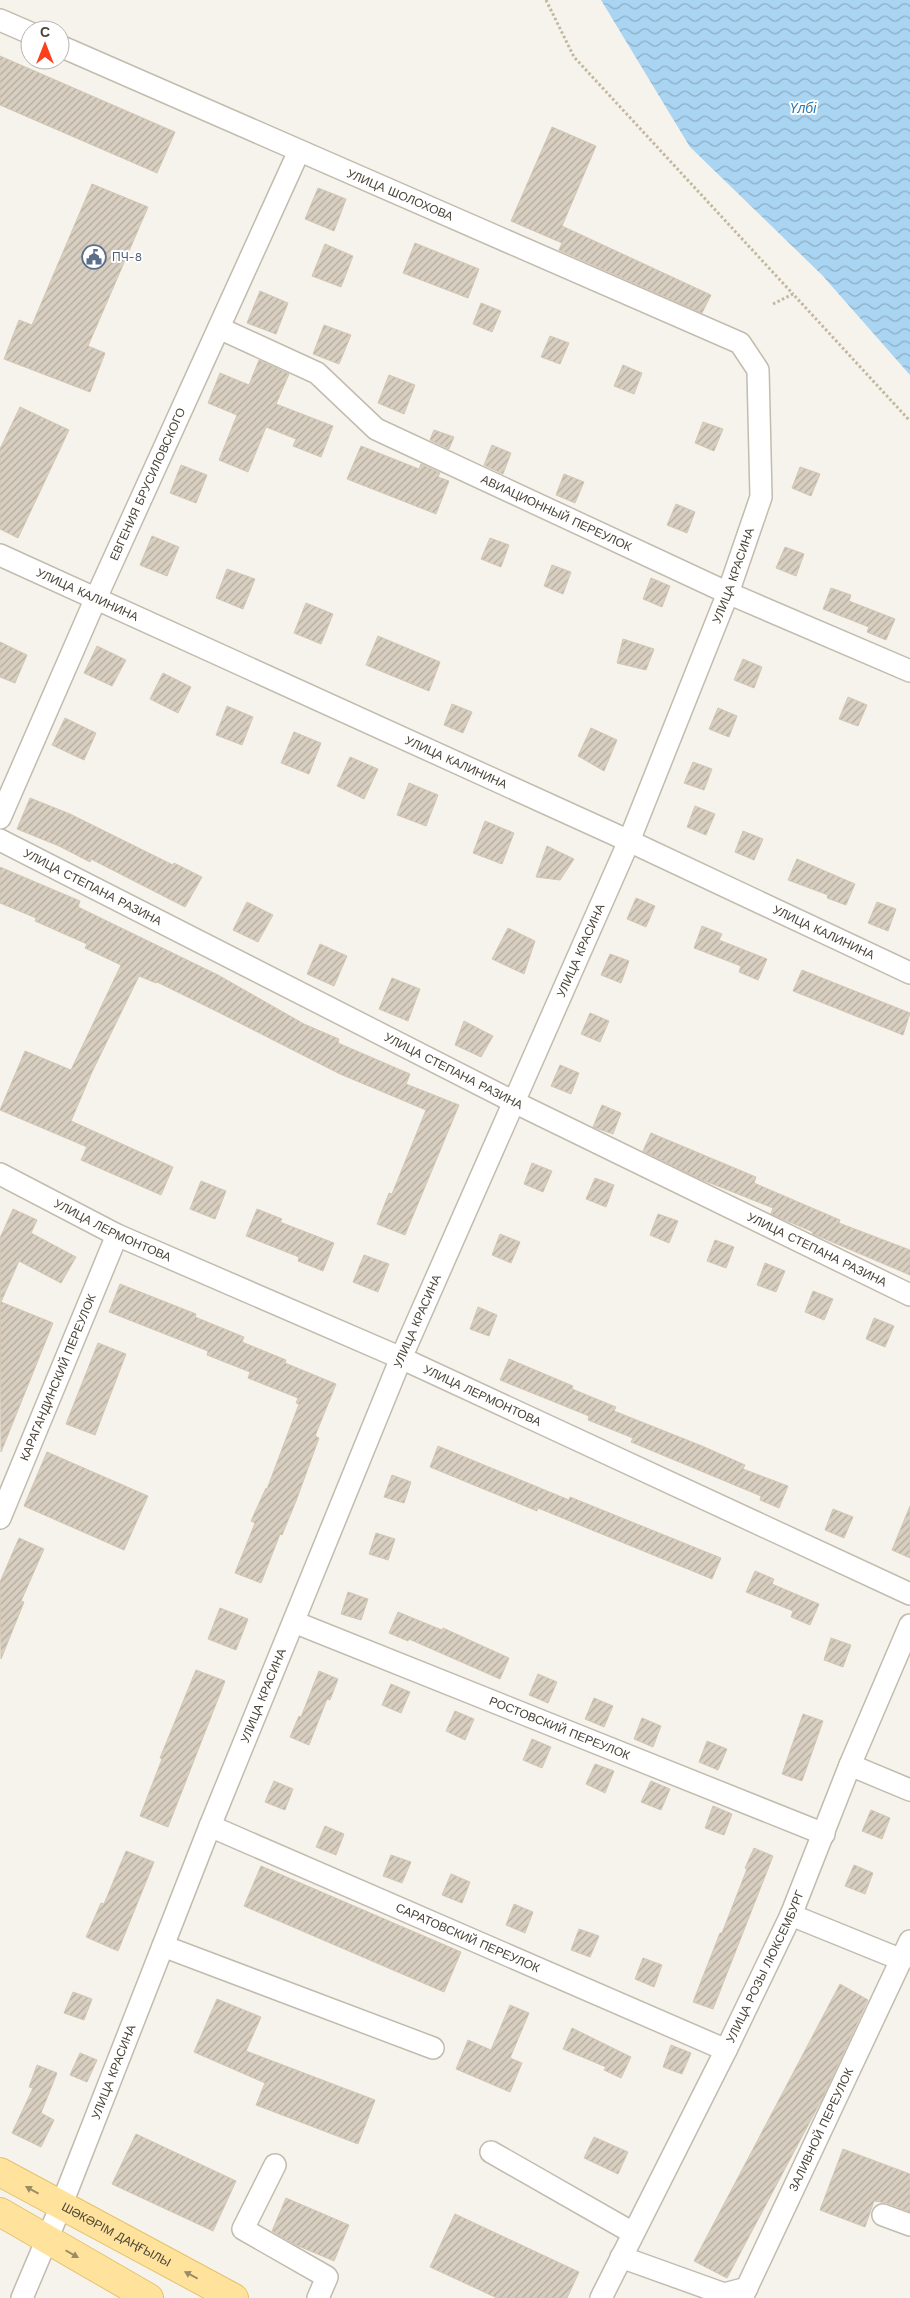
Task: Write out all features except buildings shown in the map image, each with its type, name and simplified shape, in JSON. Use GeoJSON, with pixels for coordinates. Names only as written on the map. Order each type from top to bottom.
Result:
{"type":"FeatureCollection","features":[{"type":"Feature","properties":{"kind":"main road","name":"ШӘКӘРІМ ДАҢҒЫЛЫ"},"geometry":{"type":"LineString","coordinates":[[0,2172],[234,2298]]}},
{"type":"Feature","properties":{"kind":"main road"},"geometry":{"type":"LineString","coordinates":[[0,2212],[149,2298]]}},
{"type":"Feature","properties":{"kind":"street"},"geometry":{"type":"LineString","coordinates":[[0,20],[20,29]]}},
{"type":"Feature","properties":{"kind":"street","name":"УЛИЦА ШОЛОХОВА"},"geometry":{"type":"LineString","coordinates":[[70,50],[740,342]]}},
{"type":"Feature","properties":{"kind":"street","name":"ЕВГЕНИЯ БРУСИЛОВСКОГО"},"geometry":{"type":"LineString","coordinates":[[0,818],[96,598],[299,151]]}},
{"type":"Feature","properties":{"kind":"street","name":"АВИАЦИОННЫЙ ПЕРЕУЛОК"},"geometry":{"type":"LineString","coordinates":[[219,328],[317,373],[376,429],[728,593],[910,672]]}},
{"type":"Feature","properties":{"kind":"street","name":"УЛИЦА КРАСИНА"},"geometry":{"type":"LineString","coordinates":[[22,2298],[61,2206],[210,1826],[401,1358],[629,841],[728,593],[761,497],[758,370],[740,342]]}},
{"type":"Feature","properties":{"kind":"street","name":"УЛИЦА КАЛИНИНА"},"geometry":{"type":"LineString","coordinates":[[0,555],[629,841],[910,973]]}},
{"type":"Feature","properties":{"kind":"street","name":"УЛИЦА СТЕПАНА РАЗИНА"},"geometry":{"type":"LineString","coordinates":[[0,840],[514,1102],[910,1296]]}},
{"type":"Feature","properties":{"kind":"street","name":"УЛИЦА ЛЕРМОНТОВА"},"geometry":{"type":"LineString","coordinates":[[0,1174],[117,1235],[401,1358],[910,1594]]}},
{"type":"Feature","properties":{"kind":"street","name":"КАРАГАНДИНСКИЙ ПЕРЕУЛОК"},"geometry":{"type":"LineString","coordinates":[[0,1518],[117,1235]]}},
{"type":"Feature","properties":{"kind":"street","name":"РОСТОВСКИЙ ПЕРЕУЛОК"},"geometry":{"type":"LineString","coordinates":[[294,1622],[824,1834]]}},
{"type":"Feature","properties":{"kind":"street","name":"УЛИЦА РОЗЫ ЛЮКСЕМБУРГ"},"geometry":{"type":"LineString","coordinates":[[601,2298],[726,2050],[791,1914],[850,1765],[910,1625]]}},
{"type":"Feature","properties":{"kind":"street"},"geometry":{"type":"LineString","coordinates":[[850,1765],[910,1790]]}},
{"type":"Feature","properties":{"kind":"street","name":"САРАТОВСКИЙ ПЕРЕУЛОК"},"geometry":{"type":"LineString","coordinates":[[210,1826],[726,2050]]}},
{"type":"Feature","properties":{"kind":"street"},"geometry":{"type":"LineString","coordinates":[[791,1914],[902,1960]]}},
{"type":"Feature","properties":{"kind":"street","name":"ЗАЛИВНОЙ ПЕРЕУЛОК"},"geometry":{"type":"LineString","coordinates":[[744,2293],[910,1941]]}},
{"type":"Feature","properties":{"kind":"street"},"geometry":{"type":"LineString","coordinates":[[163,1946],[433,2048]]}},
{"type":"Feature","properties":{"kind":"street"},"geometry":{"type":"LineString","coordinates":[[491,2152],[633,2234]]}},
{"type":"Feature","properties":{"kind":"street"},"geometry":{"type":"LineString","coordinates":[[274,2165],[243,2229],[327,2277],[318,2298]]}},
{"type":"Feature","properties":{"kind":"street"},"geometry":{"type":"LineString","coordinates":[[883,2215],[910,2225]]}},
{"type":"Feature","properties":{"kind":"street"},"geometry":{"type":"LineString","coordinates":[[621,2257],[724,2294],[744,2293]]}},
{"type":"Feature","properties":{"kind":"path"},"geometry":{"type":"LineString","coordinates":[[546,0],[574,57],[910,421]]}},
{"type":"Feature","properties":{"kind":"path"},"geometry":{"type":"LineString","coordinates":[[773,304],[793,294]]}},
{"type":"Feature","properties":{"kind":"water","name":"Үлбі"},"geometry":{"type":"Polygon","coordinates":[[[601,0],[910,0],[910,375],[822,275],[690,147],[601,0]]]}},
{"type":"Feature","properties":{"kind":"place","name":"ПЧ-8"},"geometry":{"type":"Point","coordinates":[94,257]}}]}
